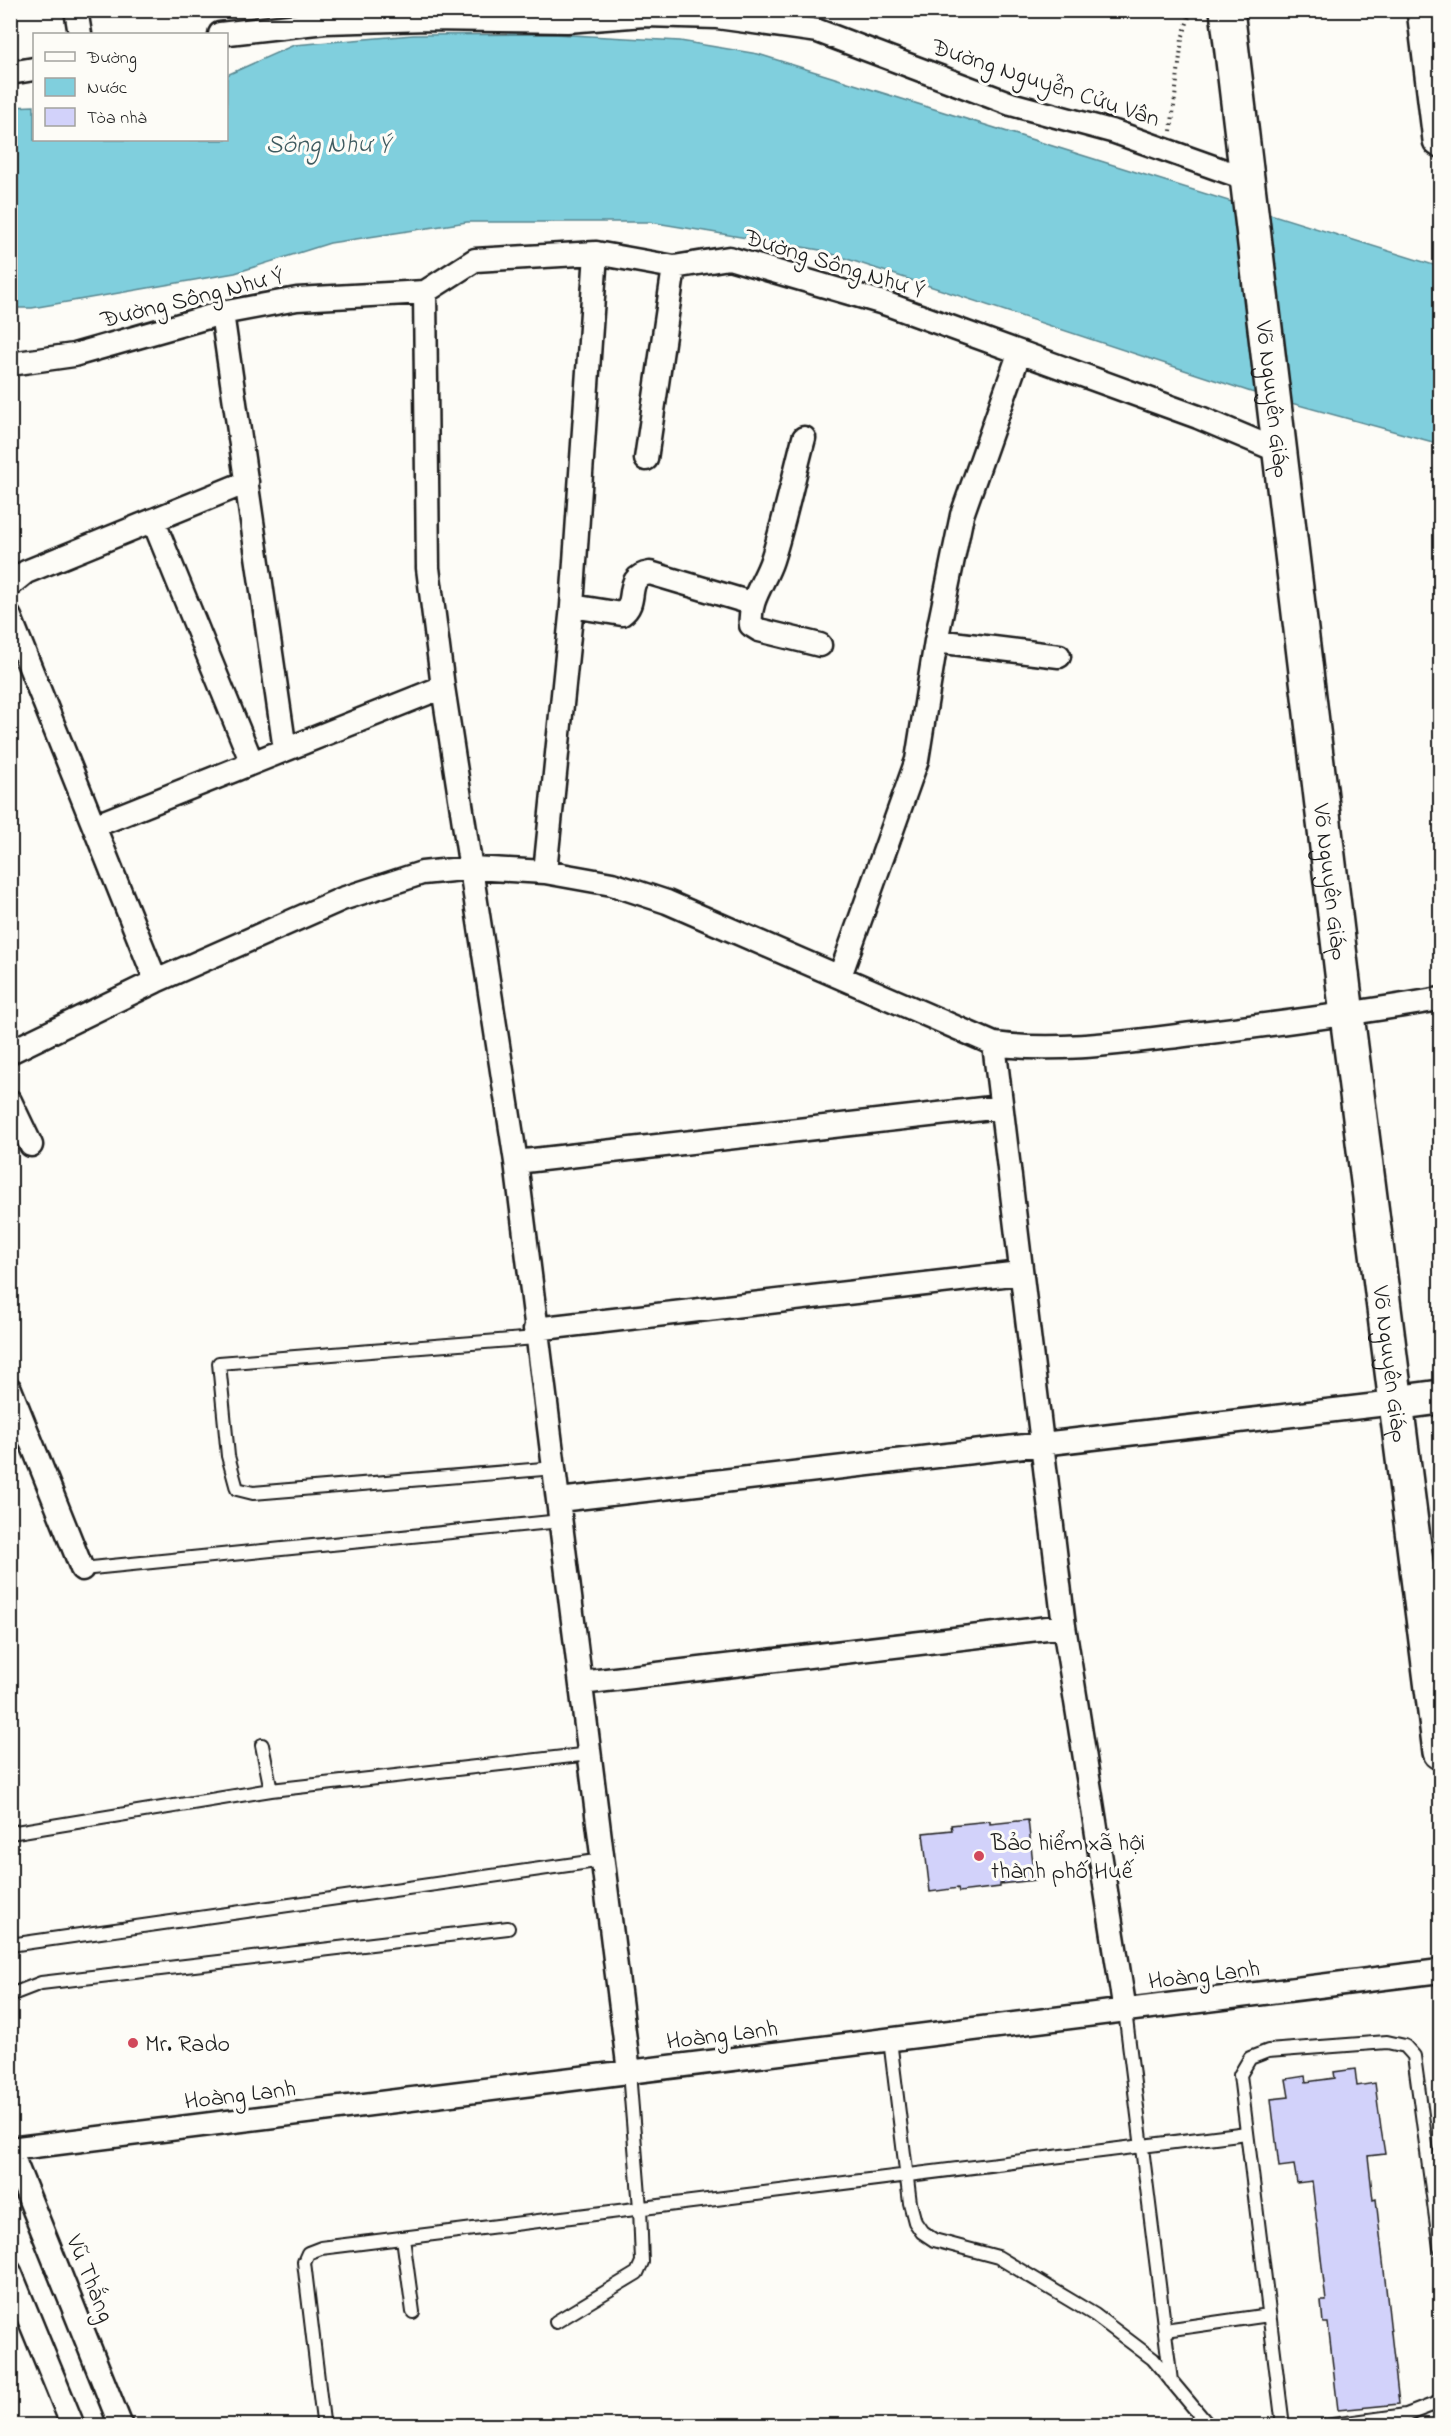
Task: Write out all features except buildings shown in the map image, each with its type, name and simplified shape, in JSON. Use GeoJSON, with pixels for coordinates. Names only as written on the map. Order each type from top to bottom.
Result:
{"type":"FeatureCollection","features":[{"type":"Feature","properties":{"kind":"street"},"geometry":{"type":"LineString","coordinates":[[76,10],[80,33]]}},
{"type":"Feature","properties":{"kind":"street","name":"Võ Nguyên Giáp"},"geometry":{"type":"LineString","coordinates":[[1227,10],[1347,1015],[1440,1752]]}},
{"type":"Feature","properties":{"kind":"street"},"geometry":{"type":"LineString","coordinates":[[1424,10],[1440,140]]}},
{"type":"Feature","properties":{"kind":"street","name":"Đường Nguyễn Cửu Vân"},"geometry":{"type":"LineString","coordinates":[[228,33],[325,22],[428,15],[567,21],[644,15],[817,21],[1011,104],[1115,132],[1168,150],[1248,189]]}},
{"type":"Feature","properties":{"kind":"street"},"geometry":{"type":"LineString","coordinates":[[10,73],[33,69]]}},
{"type":"Feature","properties":{"kind":"street"},"geometry":{"type":"LineString","coordinates":[[545,872],[572,606],[596,253]]}},
{"type":"Feature","properties":{"kind":"street","name":"Đường Sông Như Ý"},"geometry":{"type":"LineString","coordinates":[[10,364],[74,355],[222,313],[297,299],[425,292],[475,260],[596,253],[674,267],[729,258],[887,304],[1019,354],[1198,417],[1278,442]]}},
{"type":"Feature","properties":{"kind":"street"},"geometry":{"type":"LineString","coordinates":[[646,459],[674,267]]}},
{"type":"Feature","properties":{"kind":"street"},"geometry":{"type":"LineString","coordinates":[[425,292],[428,568],[443,687],[516,1162],[628,2072]]}},
{"type":"Feature","properties":{"kind":"street"},"geometry":{"type":"LineString","coordinates":[[222,313],[285,750]]}},
{"type":"Feature","properties":{"kind":"street"},"geometry":{"type":"LineString","coordinates":[[840,976],[917,760],[936,641],[963,515],[1019,354]]}},
{"type":"Feature","properties":{"kind":"street"},"geometry":{"type":"LineString","coordinates":[[804,438],[772,561],[752,603],[751,625],[759,630],[819,645]]}},
{"type":"Feature","properties":{"kind":"street"},"geometry":{"type":"LineString","coordinates":[[10,585],[26,572],[247,482]]}},
{"type":"Feature","properties":{"kind":"street"},"geometry":{"type":"LineString","coordinates":[[153,520],[252,763]]}},
{"type":"Feature","properties":{"kind":"street"},"geometry":{"type":"LineString","coordinates":[[572,606],[622,614],[629,605],[635,579],[640,574],[651,573],[752,603]]}},
{"type":"Feature","properties":{"kind":"street"},"geometry":{"type":"LineString","coordinates":[[10,617],[156,981]]}},
{"type":"Feature","properties":{"kind":"street"},"geometry":{"type":"LineString","coordinates":[[936,641],[1059,656]]}},
{"type":"Feature","properties":{"kind":"street"},"geometry":{"type":"LineString","coordinates":[[94,826],[443,687]]}},
{"type":"Feature","properties":{"kind":"street"},"geometry":{"type":"LineString","coordinates":[[10,1052],[156,981],[342,899],[422,873],[472,868],[545,872],[612,884],[667,902],[994,1044],[1026,1049],[1102,1046],[1347,1015],[1440,999]]}},
{"type":"Feature","properties":{"kind":"street"},"geometry":{"type":"LineString","coordinates":[[994,1044],[1064,1626],[1125,2011]]}},
{"type":"Feature","properties":{"kind":"street"},"geometry":{"type":"LineString","coordinates":[[10,1101],[31,1145]]}},
{"type":"Feature","properties":{"kind":"street"},"geometry":{"type":"LineString","coordinates":[[516,1162],[1000,1107]]}},
{"type":"Feature","properties":{"kind":"street"},"geometry":{"type":"LineString","coordinates":[[536,1334],[1020,1273]]}},
{"type":"Feature","properties":{"kind":"street"},"geometry":{"type":"LineString","coordinates":[[10,1389],[82,1569]]}},
{"type":"Feature","properties":{"kind":"street"},"geometry":{"type":"LineString","coordinates":[[560,1511],[1041,1444],[1440,1397]]}},
{"type":"Feature","properties":{"kind":"street"},"geometry":{"type":"LineString","coordinates":[[581,1683],[1064,1626]]}},
{"type":"Feature","properties":{"kind":"street","name":"Hoàng Lanh"},"geometry":{"type":"LineString","coordinates":[[10,2150],[1440,1971]]}},
{"type":"Feature","properties":{"kind":"street","name":"Vũ Thắng"},"geometry":{"type":"LineString","coordinates":[[10,2150],[121,2426]]}},
{"type":"Feature","properties":{"kind":"street"},"geometry":{"type":"LineString","coordinates":[[10,2272],[21,2322],[73,2426]]}},
{"type":"Feature","properties":{"kind":"lane"},"geometry":{"type":"LineString","coordinates":[[536,1334],[219,1363],[228,1456],[237,1489],[253,1493],[555,1468]]}},
{"type":"Feature","properties":{"kind":"lane"},"geometry":{"type":"LineString","coordinates":[[82,1569],[560,1511]]}},
{"type":"Feature","properties":{"kind":"lane"},"geometry":{"type":"LineString","coordinates":[[262,1745],[271,1790]]}},
{"type":"Feature","properties":{"kind":"lane"},"geometry":{"type":"LineString","coordinates":[[10,1833],[271,1790],[590,1754]]}},
{"type":"Feature","properties":{"kind":"lane"},"geometry":{"type":"LineString","coordinates":[[10,1945],[603,1860]]}},
{"type":"Feature","properties":{"kind":"lane"},"geometry":{"type":"LineString","coordinates":[[10,1995],[41,1983],[508,1928]]}},
{"type":"Feature","properties":{"kind":"lane"},"geometry":{"type":"LineString","coordinates":[[1125,2011],[1171,2381]]}},
{"type":"Feature","properties":{"kind":"lane"},"geometry":{"type":"LineString","coordinates":[[890,2040],[907,2175],[915,2222],[922,2232],[934,2240],[998,2258],[1095,2315],[1153,2359],[1209,2426]]}},
{"type":"Feature","properties":{"kind":"lane"},"geometry":{"type":"LineString","coordinates":[[1282,2426],[1240,2075],[1250,2058],[1268,2051],[1387,2042],[1405,2046],[1414,2056],[1437,2191],[1440,2248]]}},
{"type":"Feature","properties":{"kind":"lane"},"geometry":{"type":"LineString","coordinates":[[556,2322],[637,2273],[642,2262],[640,2208],[628,2072]]}},
{"type":"Feature","properties":{"kind":"lane"},"geometry":{"type":"LineString","coordinates":[[322,2421],[304,2262],[308,2253],[321,2248],[1246,2133]]}},
{"type":"Feature","properties":{"kind":"lane"},"geometry":{"type":"LineString","coordinates":[[404,2238],[413,2312]]}},
{"type":"Feature","properties":{"kind":"lane"},"geometry":{"type":"LineString","coordinates":[[1165,2330],[1269,2315]]}},
{"type":"Feature","properties":{"kind":"lane"},"geometry":{"type":"LineString","coordinates":[[1325,2426],[1406,2415],[1440,2402]]}},
{"type":"Feature","properties":{"kind":"path"},"geometry":{"type":"LineString","coordinates":[[1168,150],[1182,39],[1191,10]]}},
{"type":"Feature","properties":{"kind":"water","name":"Sông Như Ý"},"geometry":{"type":"Polygon","coordinates":[[[553,34],[680,41],[758,54],[1440,267],[1440,444],[1251,392],[820,250],[650,222],[467,222],[330,243],[235,273],[32,308],[11,308],[10,107],[33,106],[33,141],[228,141],[228,75],[294,45],[413,35],[553,34]]]}},
{"type":"Feature","properties":{"kind":"place","name":"Bảo hiểm xã hội thành phố Huế"},"geometry":{"type":"Point","coordinates":[979,1856]}},
{"type":"Feature","properties":{"kind":"place","name":"Mr. Rado"},"geometry":{"type":"Point","coordinates":[133,2043]}}]}
